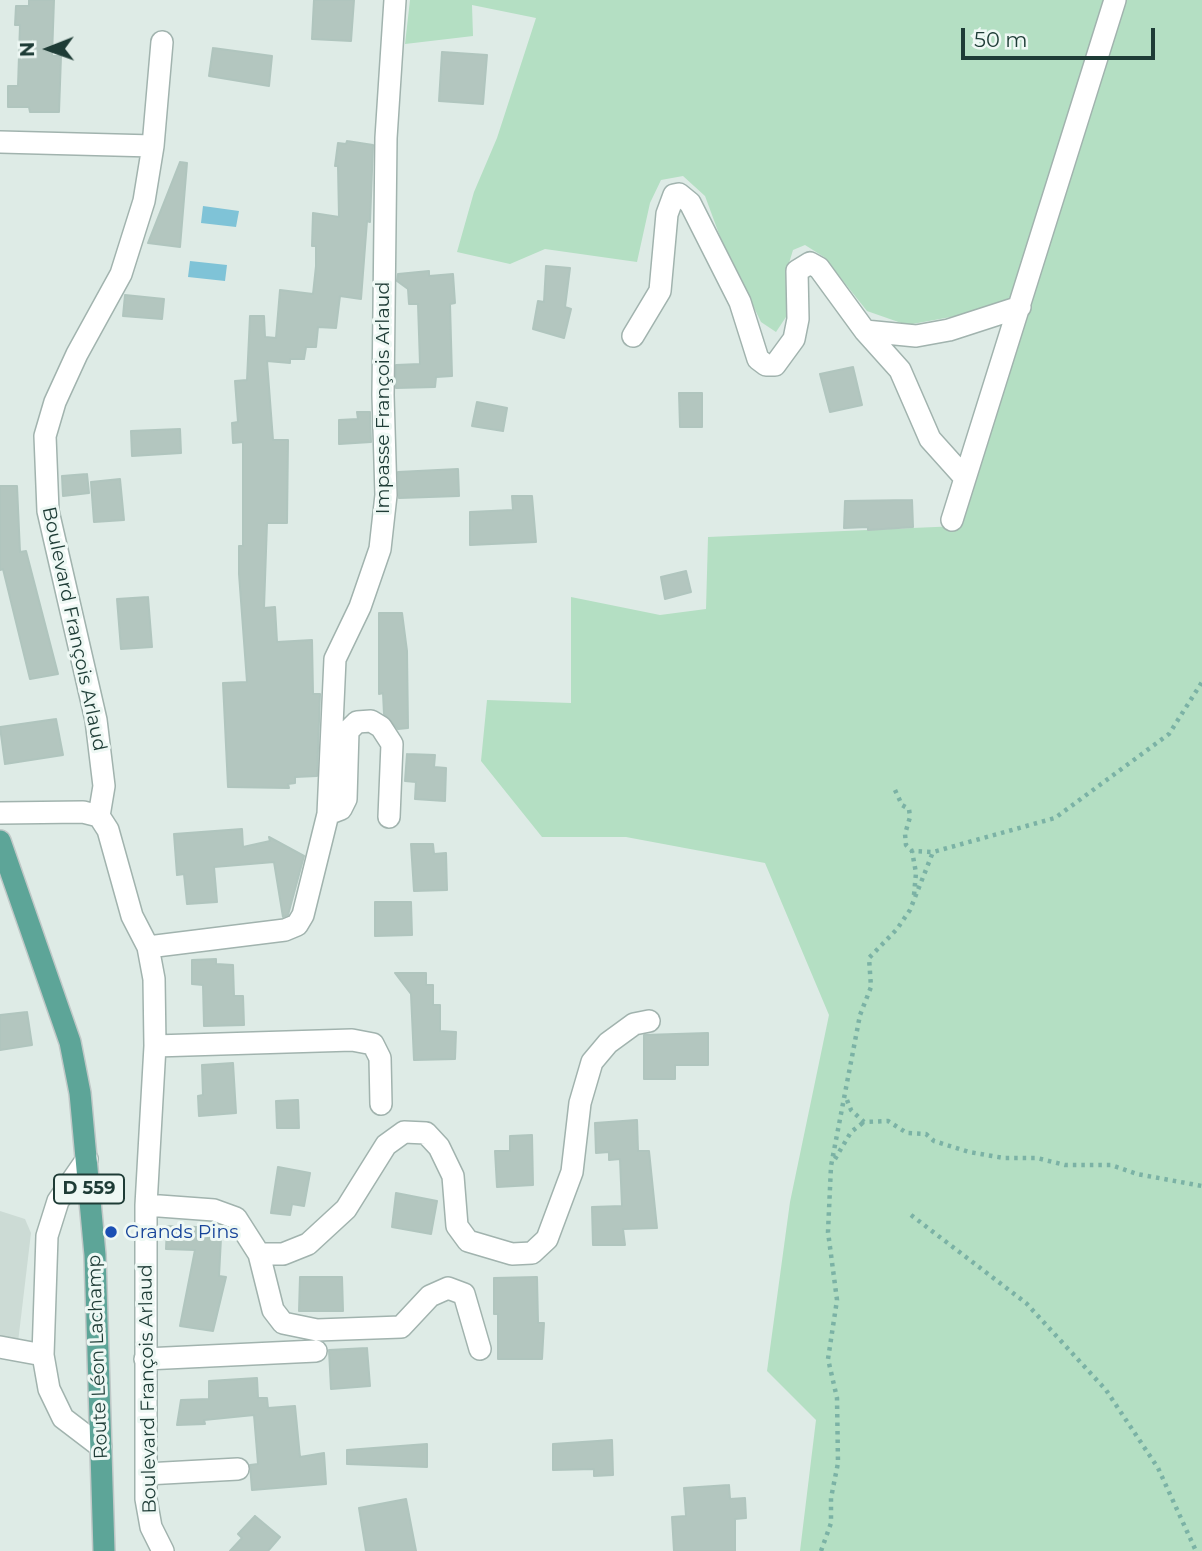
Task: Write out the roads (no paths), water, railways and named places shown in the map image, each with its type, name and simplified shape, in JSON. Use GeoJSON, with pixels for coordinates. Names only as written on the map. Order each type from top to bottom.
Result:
{"type":"FeatureCollection","features":[{"type":"Feature","properties":{"kind":"main road","name":"Route Léon Lachamp"},"geometry":{"type":"LineString","coordinates":[[0,841],[4,865],[70,1042],[87,1159],[94,1255],[104,1551]]}},
{"type":"Feature","properties":{"kind":"street","name":"Impasse François Arlaud"},"geometry":{"type":"LineString","coordinates":[[148,947],[285,930],[297,925],[303,915],[328,814],[335,659],[359,607],[380,549],[386,495],[383,262],[386,138],[395,0]]}},
{"type":"Feature","properties":{"kind":"street"},"geometry":{"type":"LineString","coordinates":[[952,520],[1115,0]]}},
{"type":"Feature","properties":{"kind":"street","name":"Boulevard François Arlaud"},"geometry":{"type":"LineString","coordinates":[[162,42],[153,146],[144,201],[121,274],[77,354],[55,402],[45,436],[48,511],[96,720],[104,786],[99,816],[108,830],[132,916],[148,947],[154,979],[155,1046],[146,1205],[146,1474],[151,1527],[163,1551]]}},
{"type":"Feature","properties":{"kind":"street"},"geometry":{"type":"LineString","coordinates":[[0,142],[153,146]]}},
{"type":"Feature","properties":{"kind":"street"},"geometry":{"type":"LineString","coordinates":[[633,336],[660,291],[667,214],[674,195],[679,194],[690,203],[740,302],[758,359],[766,365],[775,365],[794,339],[798,320],[797,271],[810,263],[826,277],[865,331],[900,370],[930,439],[965,478]]}},
{"type":"Feature","properties":{"kind":"street"},"geometry":{"type":"LineString","coordinates":[[865,331],[916,336],[949,330],[1020,307]]}},
{"type":"Feature","properties":{"kind":"street"},"geometry":{"type":"LineString","coordinates":[[328,814],[341,809],[346,799],[348,731],[357,722],[371,721],[381,727],[392,744],[389,817]]}},
{"type":"Feature","properties":{"kind":"street"},"geometry":{"type":"LineString","coordinates":[[0,813],[83,812],[99,816]]}},
{"type":"Feature","properties":{"kind":"street"},"geometry":{"type":"LineString","coordinates":[[259,1254],[283,1254],[308,1244],[346,1209],[386,1146],[404,1132],[426,1133],[439,1147],[453,1176],[457,1226],[468,1241],[512,1254],[532,1253],[547,1239],[572,1171],[580,1103],[592,1062],[608,1043],[634,1024],[649,1021]]}},
{"type":"Feature","properties":{"kind":"street"},"geometry":{"type":"LineString","coordinates":[[155,1046],[352,1040],[373,1044],[380,1058],[381,1104]]}},
{"type":"Feature","properties":{"kind":"street"},"geometry":{"type":"LineString","coordinates":[[87,1159],[58,1201],[47,1236],[43,1355],[49,1389],[62,1418],[101,1447]]}},
{"type":"Feature","properties":{"kind":"street"},"geometry":{"type":"LineString","coordinates":[[146,1205],[214,1210],[236,1218],[259,1254],[273,1310],[283,1323],[317,1330],[401,1327],[430,1296],[448,1288],[464,1294],[480,1349]]}},
{"type":"Feature","properties":{"kind":"street"},"geometry":{"type":"LineString","coordinates":[[0,1347],[43,1355]]}},
{"type":"Feature","properties":{"kind":"street"},"geometry":{"type":"LineString","coordinates":[[145,1359],[316,1350]]}},
{"type":"Feature","properties":{"kind":"street"},"geometry":{"type":"LineString","coordinates":[[146,1474],[237,1469]]}},
{"type":"Feature","properties":{"kind":"water"},"geometry":{"type":"Polygon","coordinates":[[[203,206],[239,211],[236,227],[201,223],[203,206]]]}},
{"type":"Feature","properties":{"kind":"water"},"geometry":{"type":"Polygon","coordinates":[[[190,261],[227,265],[225,281],[188,277],[190,261]]]}},
{"type":"Feature","properties":{"kind":"place","name":"Grands Pins"},"geometry":{"type":"Point","coordinates":[111,1232]}}]}
